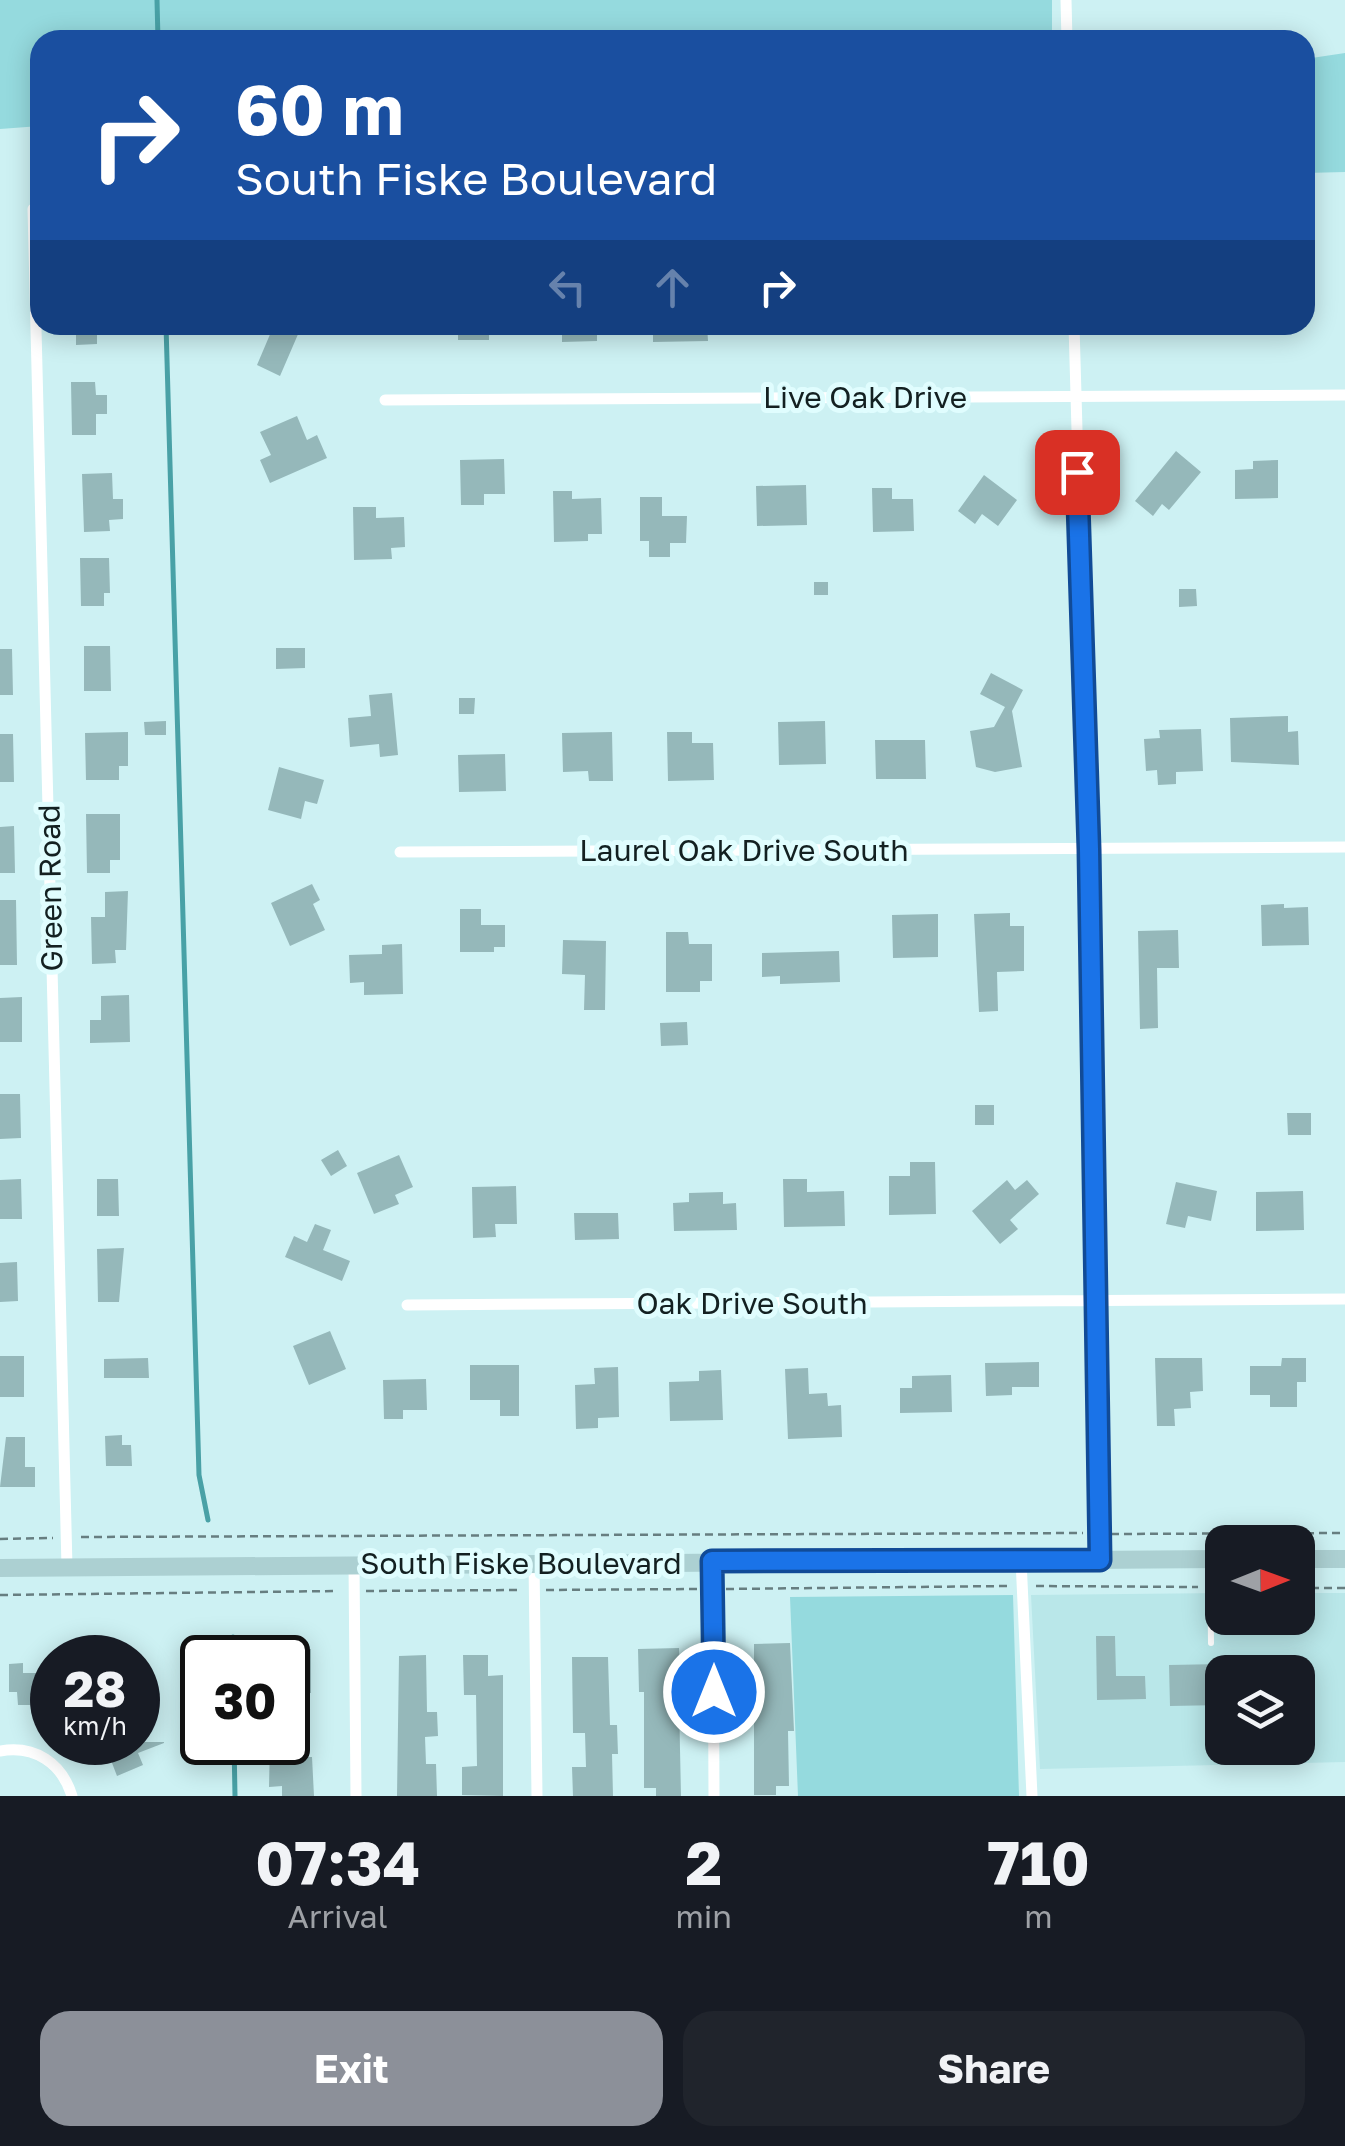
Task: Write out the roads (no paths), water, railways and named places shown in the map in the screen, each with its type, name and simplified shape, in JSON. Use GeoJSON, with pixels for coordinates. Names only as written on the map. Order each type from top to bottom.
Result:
{"type":"FeatureCollection","features":[{"type":"Feature","properties":{"kind":"main road"},"geometry":{"type":"LineString","coordinates":[[1315,1559],[1345,1558]]}},
{"type":"Feature","properties":{"kind":"main road","name":"South Fiske Boulevard"},"geometry":{"type":"LineString","coordinates":[[0,1568],[1205,1559]]}},
{"type":"Feature","properties":{"kind":"street"},"geometry":{"type":"LineString","coordinates":[[1066,0],[1067,30]]}},
{"type":"Feature","properties":{"kind":"street","name":"Green Road"},"geometry":{"type":"LineString","coordinates":[[36,335],[67,1567]]}},
{"type":"Feature","properties":{"kind":"street"},"geometry":{"type":"LineString","coordinates":[[1074,335],[1089,849],[1100,1560]]}},
{"type":"Feature","properties":{"kind":"street","name":"Live Oak Drive"},"geometry":{"type":"LineString","coordinates":[[385,400],[1345,394]]}},
{"type":"Feature","properties":{"kind":"street","name":"Laurel Oak Drive South"},"geometry":{"type":"LineString","coordinates":[[400,852],[1345,848]]}},
{"type":"Feature","properties":{"kind":"street","name":"Oak Drive South"},"geometry":{"type":"LineString","coordinates":[[407,1305],[1345,1299]]}},
{"type":"Feature","properties":{"kind":"street"},"geometry":{"type":"LineString","coordinates":[[1021,1560],[1032,1796]]}},
{"type":"Feature","properties":{"kind":"street"},"geometry":{"type":"LineString","coordinates":[[712,1561],[714,1796]]}},
{"type":"Feature","properties":{"kind":"street"},"geometry":{"type":"LineString","coordinates":[[534,1562],[536,1796]]}},
{"type":"Feature","properties":{"kind":"street"},"geometry":{"type":"LineString","coordinates":[[354,1564],[356,1796]]}},
{"type":"Feature","properties":{"kind":"street"},"geometry":{"type":"LineString","coordinates":[[0,1751],[33,1752],[50,1761],[64,1775],[72,1796]]}},
{"type":"Feature","properties":{"kind":"lane"},"geometry":{"type":"LineString","coordinates":[[1212,1635],[1212,1643]]}},
{"type":"Feature","properties":{"kind":"waterway"},"geometry":{"type":"LineString","coordinates":[[157,0],[158,30]]}},
{"type":"Feature","properties":{"kind":"waterway"},"geometry":{"type":"LineString","coordinates":[[166,335],[199,1475],[208,1520]]}},
{"type":"Feature","properties":{"kind":"waterway"},"geometry":{"type":"LineString","coordinates":[[234,1765],[235,1796]]}}]}
